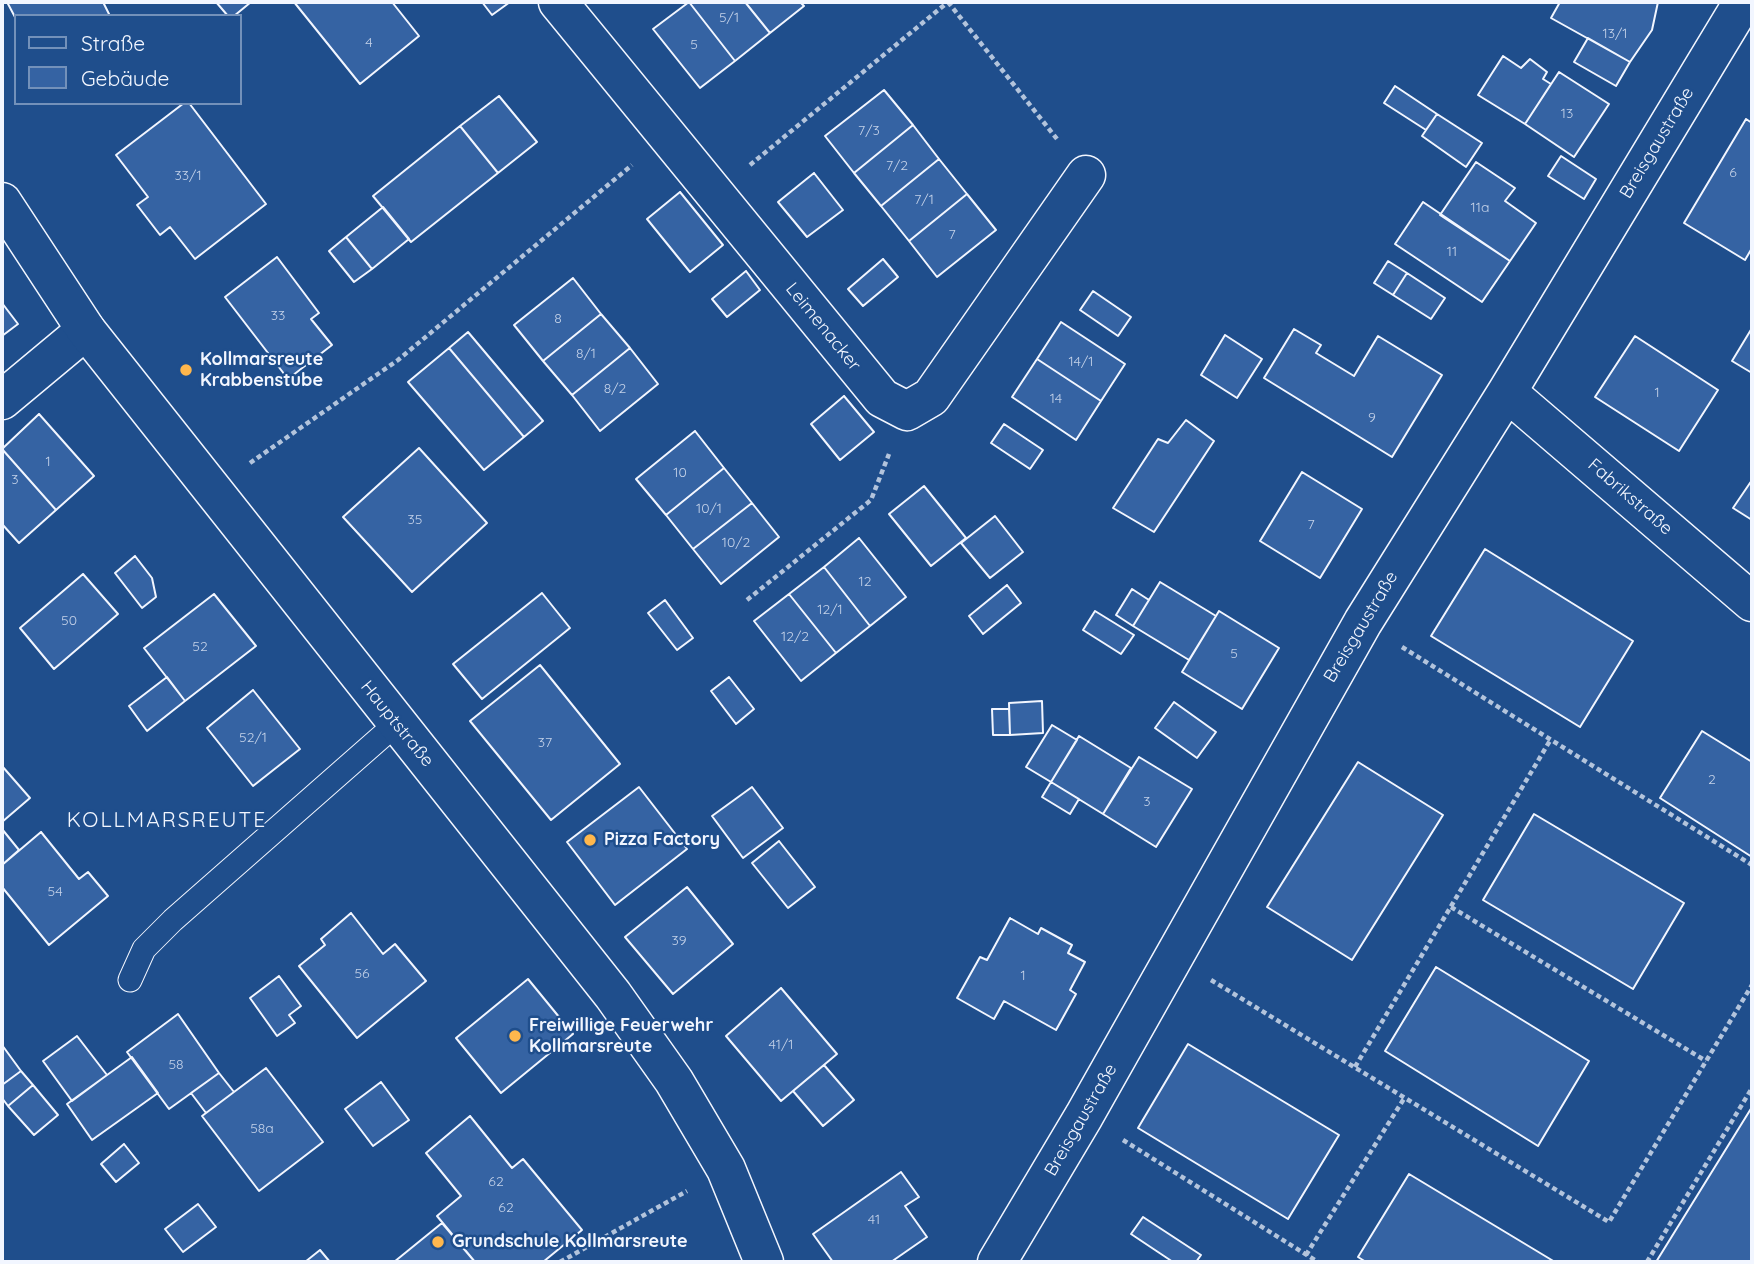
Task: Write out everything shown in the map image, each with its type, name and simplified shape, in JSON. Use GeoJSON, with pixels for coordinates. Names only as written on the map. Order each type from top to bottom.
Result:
{"type":"FeatureCollection","features":[{"type":"Feature","properties":{"kind":"street","name":"Leimenacker"},"geometry":{"type":"LineString","coordinates":[[558,2],[882,398],[907,411]]}},
{"type":"Feature","properties":{"kind":"street","name":"Breisgaustraße"},"geometry":{"type":"LineString","coordinates":[[997,1262],[1175,957],[1363,622],[1507,392],[1743,2]]}},
{"type":"Feature","properties":{"kind":"street"},"geometry":{"type":"LineString","coordinates":[[907,411],[931,397],[1086,175]]}},
{"type":"Feature","properties":{"kind":"street","name":"Hauptstraße"},"geometry":{"type":"LineString","coordinates":[[2,202],[86,330],[613,995],[674,1081],[726,1169],[764,1262]]}},
{"type":"Feature","properties":{"kind":"street"},"geometry":{"type":"LineString","coordinates":[[2,400],[86,330]]}},
{"type":"Feature","properties":{"kind":"street","name":"Fabrikstraße"},"geometry":{"type":"LineString","coordinates":[[1507,392],[1752,602]]}},
{"type":"Feature","properties":{"kind":"lane"},"geometry":{"type":"LineString","coordinates":[[130,980],[144,949],[396,724]]}},
{"type":"Feature","properties":{"kind":"path"},"geometry":{"type":"LineString","coordinates":[[714,194],[948,2],[1086,175]]}},
{"type":"Feature","properties":{"kind":"path"},"geometry":{"type":"LineString","coordinates":[[211,490],[398,360],[668,135]]}},
{"type":"Feature","properties":{"kind":"path"},"geometry":{"type":"LineString","coordinates":[[747,600],[871,500],[907,411]]}},
{"type":"Feature","properties":{"kind":"path"},"geometry":{"type":"LineString","coordinates":[[1363,622],[1752,864]]}},
{"type":"Feature","properties":{"kind":"path"},"geometry":{"type":"LineString","coordinates":[[1355,1067],[1551,739]]}},
{"type":"Feature","properties":{"kind":"path"},"geometry":{"type":"LineString","coordinates":[[1451,907],[1706,1060]]}},
{"type":"Feature","properties":{"kind":"path"},"geometry":{"type":"LineString","coordinates":[[1175,957],[1609,1222],[1752,985]]}},
{"type":"Feature","properties":{"kind":"path"},"geometry":{"type":"LineString","coordinates":[[1647,1262],[1752,1088]]}},
{"type":"Feature","properties":{"kind":"path"},"geometry":{"type":"LineString","coordinates":[[1306,1255],[1405,1097]]}},
{"type":"Feature","properties":{"kind":"path"},"geometry":{"type":"LineString","coordinates":[[1084,1116],[1318,1262]]}},
{"type":"Feature","properties":{"kind":"path"},"geometry":{"type":"LineString","coordinates":[[560,1262],[726,1169]]}},
{"type":"Feature","properties":{"kind":"building"},"geometry":{"type":"Polygon","coordinates":[[[7,2],[103,2],[109,14],[14,14],[7,2]]]}},
{"type":"Feature","properties":{"kind":"building"},"geometry":{"type":"Polygon","coordinates":[[[216,2],[251,2],[236,14],[226,14],[216,2]]]}},
{"type":"Feature","properties":{"kind":"building"},"geometry":{"type":"Polygon","coordinates":[[[294,2],[392,2],[419,36],[360,84],[294,2]]]}},
{"type":"Feature","properties":{"kind":"building"},"geometry":{"type":"Polygon","coordinates":[[[482,2],[510,2],[492,15],[482,2]]]}},
{"type":"Feature","properties":{"kind":"building"},"geometry":{"type":"Polygon","coordinates":[[[689,2],[735,61],[700,88],[653,29],[689,2]]]}},
{"type":"Feature","properties":{"kind":"building"},"geometry":{"type":"Polygon","coordinates":[[[689,2],[745,2],[770,33],[735,61],[689,2]]]}},
{"type":"Feature","properties":{"kind":"building"},"geometry":{"type":"Polygon","coordinates":[[[745,2],[800,2],[804,6],[770,33],[745,2]]]}},
{"type":"Feature","properties":{"kind":"building"},"geometry":{"type":"Polygon","coordinates":[[[1560,2],[1658,2],[1652,30],[1630,62],[1551,18],[1560,2]]]}},
{"type":"Feature","properties":{"kind":"building"},"geometry":{"type":"Polygon","coordinates":[[[1588,38],[1630,62],[1616,86],[1574,62],[1588,38]]]}},
{"type":"Feature","properties":{"kind":"building"},"geometry":{"type":"Polygon","coordinates":[[[1503,56],[1521,68],[1530,59],[1547,72],[1543,79],[1551,84],[1525,124],[1478,95],[1503,56]]]}},
{"type":"Feature","properties":{"kind":"building"},"geometry":{"type":"Polygon","coordinates":[[[1559,72],[1609,104],[1574,157],[1525,124],[1559,72]]]}},
{"type":"Feature","properties":{"kind":"building"},"geometry":{"type":"Polygon","coordinates":[[[1395,86],[1437,114],[1426,130],[1384,103],[1395,86]]]}},
{"type":"Feature","properties":{"kind":"building"},"geometry":{"type":"Polygon","coordinates":[[[884,90],[913,125],[854,173],[825,136],[884,90]]]}},
{"type":"Feature","properties":{"kind":"building"},"geometry":{"type":"Polygon","coordinates":[[[499,96],[537,142],[498,173],[460,126],[499,96]]]}},
{"type":"Feature","properties":{"kind":"building"},"geometry":{"type":"Polygon","coordinates":[[[181,105],[191,105],[266,204],[195,259],[170,227],[160,235],[137,205],[148,197],[116,155],[181,105]]]}},
{"type":"Feature","properties":{"kind":"building"},"geometry":{"type":"Polygon","coordinates":[[[1437,114],[1482,143],[1466,167],[1422,136],[1437,114]]]}},
{"type":"Feature","properties":{"kind":"building"},"geometry":{"type":"Polygon","coordinates":[[[1746,119],[1752,123],[1752,248],[1745,260],[1684,223],[1746,119]]]}},
{"type":"Feature","properties":{"kind":"building"},"geometry":{"type":"Polygon","coordinates":[[[913,125],[939,159],[881,206],[854,173],[913,125]]]}},
{"type":"Feature","properties":{"kind":"building"},"geometry":{"type":"Polygon","coordinates":[[[460,126],[498,173],[411,242],[373,196],[460,126]]]}},
{"type":"Feature","properties":{"kind":"building"},"geometry":{"type":"Polygon","coordinates":[[[1561,156],[1596,179],[1584,199],[1548,176],[1561,156]]]}},
{"type":"Feature","properties":{"kind":"building"},"geometry":{"type":"Polygon","coordinates":[[[939,159],[967,194],[909,241],[881,206],[939,159]]]}},
{"type":"Feature","properties":{"kind":"building"},"geometry":{"type":"Polygon","coordinates":[[[1476,162],[1515,188],[1505,201],[1536,223],[1510,261],[1440,215],[1476,162]]]}},
{"type":"Feature","properties":{"kind":"building"},"geometry":{"type":"Polygon","coordinates":[[[814,173],[843,210],[807,237],[778,202],[814,173]]]}},
{"type":"Feature","properties":{"kind":"building"},"geometry":{"type":"Polygon","coordinates":[[[680,192],[723,245],[690,272],[647,219],[680,192]]]}},
{"type":"Feature","properties":{"kind":"building"},"geometry":{"type":"Polygon","coordinates":[[[967,194],[996,230],[937,277],[909,241],[967,194]]]}},
{"type":"Feature","properties":{"kind":"building"},"geometry":{"type":"Polygon","coordinates":[[[1423,202],[1510,261],[1482,302],[1395,244],[1423,202]]]}},
{"type":"Feature","properties":{"kind":"building"},"geometry":{"type":"Polygon","coordinates":[[[383,207],[409,239],[372,269],[346,237],[383,207]]]}},
{"type":"Feature","properties":{"kind":"building"},"geometry":{"type":"Polygon","coordinates":[[[346,237],[372,269],[354,282],[329,251],[346,237]]]}},
{"type":"Feature","properties":{"kind":"building"},"geometry":{"type":"Polygon","coordinates":[[[277,257],[319,313],[311,319],[332,345],[288,379],[225,297],[277,257]]]}},
{"type":"Feature","properties":{"kind":"building"},"geometry":{"type":"Polygon","coordinates":[[[883,259],[898,277],[863,306],[848,289],[883,259]]]}},
{"type":"Feature","properties":{"kind":"building"},"geometry":{"type":"Polygon","coordinates":[[[1388,261],[1407,273],[1393,295],[1374,283],[1388,261]]]}},
{"type":"Feature","properties":{"kind":"building"},"geometry":{"type":"Polygon","coordinates":[[[746,271],[760,290],[727,317],[712,299],[746,271]]]}},
{"type":"Feature","properties":{"kind":"building"},"geometry":{"type":"Polygon","coordinates":[[[1407,273],[1445,298],[1431,319],[1393,295],[1407,273]]]}},
{"type":"Feature","properties":{"kind":"building"},"geometry":{"type":"Polygon","coordinates":[[[573,278],[601,314],[543,361],[514,325],[573,278]]]}},
{"type":"Feature","properties":{"kind":"building"},"geometry":{"type":"Polygon","coordinates":[[[1093,291],[1131,317],[1118,336],[1080,310],[1093,291]]]}},
{"type":"Feature","properties":{"kind":"building"},"geometry":{"type":"Polygon","coordinates":[[[2,303],[18,324],[2,336],[2,303]]]}},
{"type":"Feature","properties":{"kind":"building"},"geometry":{"type":"Polygon","coordinates":[[[601,314],[630,348],[572,395],[543,361],[601,314]]]}},
{"type":"Feature","properties":{"kind":"building"},"geometry":{"type":"Polygon","coordinates":[[[1061,322],[1125,364],[1101,401],[1037,359],[1061,322]]]}},
{"type":"Feature","properties":{"kind":"building"},"geometry":{"type":"Polygon","coordinates":[[[1752,328],[1752,373],[1732,361],[1752,328]]]}},
{"type":"Feature","properties":{"kind":"building"},"geometry":{"type":"Polygon","coordinates":[[[1294,329],[1321,345],[1316,353],[1354,376],[1378,336],[1442,375],[1392,457],[1264,378],[1294,329]]]}},
{"type":"Feature","properties":{"kind":"building"},"geometry":{"type":"Polygon","coordinates":[[[468,332],[543,421],[524,437],[449,348],[468,332]]]}},
{"type":"Feature","properties":{"kind":"building"},"geometry":{"type":"Polygon","coordinates":[[[1225,335],[1262,359],[1237,398],[1201,375],[1225,335]]]}},
{"type":"Feature","properties":{"kind":"building"},"geometry":{"type":"Polygon","coordinates":[[[1635,336],[1718,390],[1679,451],[1595,397],[1635,336]]]}},
{"type":"Feature","properties":{"kind":"building"},"geometry":{"type":"Polygon","coordinates":[[[449,348],[524,437],[484,470],[408,382],[449,348]]]}},
{"type":"Feature","properties":{"kind":"building"},"geometry":{"type":"Polygon","coordinates":[[[630,348],[658,384],[600,431],[572,395],[630,348]]]}},
{"type":"Feature","properties":{"kind":"building"},"geometry":{"type":"Polygon","coordinates":[[[1037,359],[1101,401],[1076,440],[1012,397],[1037,359]]]}},
{"type":"Feature","properties":{"kind":"building"},"geometry":{"type":"Polygon","coordinates":[[[844,396],[874,432],[840,460],[811,424],[844,396]]]}},
{"type":"Feature","properties":{"kind":"building"},"geometry":{"type":"Polygon","coordinates":[[[39,414],[94,476],[56,510],[2,449],[39,414]]]}},
{"type":"Feature","properties":{"kind":"building"},"geometry":{"type":"Polygon","coordinates":[[[1186,420],[1214,441],[1154,532],[1113,508],[1158,439],[1168,443],[1186,420]]]}},
{"type":"Feature","properties":{"kind":"building"},"geometry":{"type":"Polygon","coordinates":[[[1004,424],[1043,450],[1030,469],[991,443],[1004,424]]]}},
{"type":"Feature","properties":{"kind":"building"},"geometry":{"type":"Polygon","coordinates":[[[695,431],[724,468],[666,515],[636,479],[695,431]]]}},
{"type":"Feature","properties":{"kind":"building"},"geometry":{"type":"Polygon","coordinates":[[[419,448],[487,523],[412,592],[343,517],[419,448]]]}},
{"type":"Feature","properties":{"kind":"building"},"geometry":{"type":"Polygon","coordinates":[[[2,449],[56,510],[19,543],[2,524],[2,449]]]}},
{"type":"Feature","properties":{"kind":"building"},"geometry":{"type":"Polygon","coordinates":[[[724,468],[752,503],[693,549],[666,515],[724,468]]]}},
{"type":"Feature","properties":{"kind":"building"},"geometry":{"type":"Polygon","coordinates":[[[1302,472],[1362,509],[1320,578],[1260,541],[1302,472]]]}},
{"type":"Feature","properties":{"kind":"building"},"geometry":{"type":"Polygon","coordinates":[[[1752,480],[1752,520],[1733,508],[1752,480]]]}},
{"type":"Feature","properties":{"kind":"building"},"geometry":{"type":"Polygon","coordinates":[[[924,486],[966,538],[931,566],[889,514],[924,486]]]}},
{"type":"Feature","properties":{"kind":"building"},"geometry":{"type":"Polygon","coordinates":[[[752,503],[779,537],[721,584],[693,549],[752,503]]]}},
{"type":"Feature","properties":{"kind":"building"},"geometry":{"type":"Polygon","coordinates":[[[995,516],[1023,552],[990,578],[961,543],[995,516]]]}},
{"type":"Feature","properties":{"kind":"building"},"geometry":{"type":"Polygon","coordinates":[[[859,538],[906,597],[870,626],[824,567],[859,538]]]}},
{"type":"Feature","properties":{"kind":"building"},"geometry":{"type":"Polygon","coordinates":[[[1485,549],[1633,641],[1580,727],[1431,636],[1485,549]]]}},
{"type":"Feature","properties":{"kind":"building"},"geometry":{"type":"Polygon","coordinates":[[[135,556],[152,578],[156,597],[142,608],[115,573],[135,556]]]}},
{"type":"Feature","properties":{"kind":"building"},"geometry":{"type":"Polygon","coordinates":[[[824,567],[870,626],[836,653],[789,594],[824,567]]]}},
{"type":"Feature","properties":{"kind":"building"},"geometry":{"type":"Polygon","coordinates":[[[83,574],[118,614],[54,669],[20,628],[83,574]]]}},
{"type":"Feature","properties":{"kind":"building"},"geometry":{"type":"Polygon","coordinates":[[[1160,582],[1216,616],[1189,660],[1133,626],[1160,582]]]}},
{"type":"Feature","properties":{"kind":"building"},"geometry":{"type":"Polygon","coordinates":[[[1007,585],[1021,603],[983,634],[969,616],[1007,585]]]}},
{"type":"Feature","properties":{"kind":"building"},"geometry":{"type":"Polygon","coordinates":[[[1132,589],[1149,600],[1133,626],[1116,615],[1132,589]]]}},
{"type":"Feature","properties":{"kind":"building"},"geometry":{"type":"Polygon","coordinates":[[[542,593],[570,628],[482,699],[453,664],[542,593]]]}},
{"type":"Feature","properties":{"kind":"building"},"geometry":{"type":"Polygon","coordinates":[[[214,594],[256,646],[185,701],[144,648],[214,594]]]}},
{"type":"Feature","properties":{"kind":"building"},"geometry":{"type":"Polygon","coordinates":[[[789,594],[836,653],[801,681],[754,621],[789,594]]]}},
{"type":"Feature","properties":{"kind":"building"},"geometry":{"type":"Polygon","coordinates":[[[665,600],[693,638],[677,650],[648,613],[665,600]]]}},
{"type":"Feature","properties":{"kind":"building"},"geometry":{"type":"Polygon","coordinates":[[[1095,611],[1134,635],[1121,654],[1083,630],[1095,611]]]}},
{"type":"Feature","properties":{"kind":"building"},"geometry":{"type":"Polygon","coordinates":[[[1219,611],[1279,648],[1242,709],[1182,672],[1219,611]]]}},
{"type":"Feature","properties":{"kind":"building"},"geometry":{"type":"Polygon","coordinates":[[[540,665],[620,764],[551,820],[470,721],[540,665]]]}},
{"type":"Feature","properties":{"kind":"building"},"geometry":{"type":"Polygon","coordinates":[[[167,677],[185,701],[147,731],[129,706],[167,677]]]}},
{"type":"Feature","properties":{"kind":"building"},"geometry":{"type":"Polygon","coordinates":[[[729,677],[754,709],[736,724],[711,691],[729,677]]]}},
{"type":"Feature","properties":{"kind":"building"},"geometry":{"type":"Polygon","coordinates":[[[253,690],[300,749],[253,786],[207,728],[253,690]]]}},
{"type":"Feature","properties":{"kind":"building"},"geometry":{"type":"Polygon","coordinates":[[[1042,701],[1043,733],[1010,735],[1009,703],[1042,701]]]}},
{"type":"Feature","properties":{"kind":"building"},"geometry":{"type":"Polygon","coordinates":[[[1174,702],[1216,732],[1197,758],[1155,728],[1174,702]]]}},
{"type":"Feature","properties":{"kind":"building"},"geometry":{"type":"Polygon","coordinates":[[[992,709],[1009,709],[1010,735],[993,735],[992,709]]]}},
{"type":"Feature","properties":{"kind":"building"},"geometry":{"type":"Polygon","coordinates":[[[1052,725],[1077,740],[1051,782],[1026,767],[1052,725]]]}},
{"type":"Feature","properties":{"kind":"building"},"geometry":{"type":"Polygon","coordinates":[[[1702,731],[1752,762],[1752,857],[1660,798],[1702,731]]]}},
{"type":"Feature","properties":{"kind":"building"},"geometry":{"type":"Polygon","coordinates":[[[1079,736],[1131,768],[1103,814],[1051,782],[1079,736]]]}},
{"type":"Feature","properties":{"kind":"building"},"geometry":{"type":"Polygon","coordinates":[[[1139,757],[1192,789],[1156,847],[1103,814],[1139,757]]]}},
{"type":"Feature","properties":{"kind":"building"},"geometry":{"type":"Polygon","coordinates":[[[1358,762],[1443,815],[1352,960],[1267,907],[1358,762]]]}},
{"type":"Feature","properties":{"kind":"building"},"geometry":{"type":"Polygon","coordinates":[[[2,766],[30,798],[2,822],[2,766]]]}},
{"type":"Feature","properties":{"kind":"building"},"geometry":{"type":"Polygon","coordinates":[[[1051,782],[1079,799],[1070,814],[1042,797],[1051,782]]]}},
{"type":"Feature","properties":{"kind":"building"},"geometry":{"type":"Polygon","coordinates":[[[639,787],[687,849],[615,905],[567,842],[639,787]]]}},
{"type":"Feature","properties":{"kind":"building"},"geometry":{"type":"Polygon","coordinates":[[[752,787],[783,828],[743,858],[712,816],[752,787]]]}},
{"type":"Feature","properties":{"kind":"building"},"geometry":{"type":"Polygon","coordinates":[[[1534,814],[1684,903],[1633,989],[1483,900],[1534,814]]]}},
{"type":"Feature","properties":{"kind":"building"},"geometry":{"type":"Polygon","coordinates":[[[2,829],[19,850],[2,865],[2,829]]]}},
{"type":"Feature","properties":{"kind":"building"},"geometry":{"type":"Polygon","coordinates":[[[41,832],[79,879],[88,872],[108,896],[49,945],[2,887],[2,865],[41,832]]]}},
{"type":"Feature","properties":{"kind":"building"},"geometry":{"type":"Polygon","coordinates":[[[779,841],[815,887],[788,908],[752,863],[779,841]]]}},
{"type":"Feature","properties":{"kind":"building"},"geometry":{"type":"Polygon","coordinates":[[[687,887],[733,944],[673,994],[625,937],[687,887]]]}},
{"type":"Feature","properties":{"kind":"building"},"geometry":{"type":"Polygon","coordinates":[[[351,913],[383,954],[395,944],[426,981],[357,1038],[299,966],[325,945],[321,939],[351,913]]]}},
{"type":"Feature","properties":{"kind":"building"},"geometry":{"type":"Polygon","coordinates":[[[1010,918],[1038,934],[1041,928],[1072,945],[1068,953],[1085,962],[1070,990],[1076,994],[1056,1030],[1004,1001],[994,1019],[957,998],[980,957],[987,960],[1010,918]]]}},
{"type":"Feature","properties":{"kind":"building"},"geometry":{"type":"Polygon","coordinates":[[[1436,967],[1589,1061],[1538,1146],[1385,1051],[1436,967]]]}},
{"type":"Feature","properties":{"kind":"building"},"geometry":{"type":"Polygon","coordinates":[[[279,976],[301,1006],[289,1015],[295,1023],[277,1036],[250,998],[279,976]]]}},
{"type":"Feature","properties":{"kind":"building","name":"Freiwillige Feuerwehr Kollmarsreute"},"geometry":{"type":"Polygon","coordinates":[[[528,979],[573,1034],[501,1093],[456,1038],[528,979]]]}},
{"type":"Feature","properties":{"kind":"building"},"geometry":{"type":"Polygon","coordinates":[[[781,988],[837,1054],[781,1101],[726,1036],[781,988]]]}},
{"type":"Feature","properties":{"kind":"building"},"geometry":{"type":"Polygon","coordinates":[[[178,1014],[219,1073],[169,1109],[127,1052],[178,1014]]]}},
{"type":"Feature","properties":{"kind":"building"},"geometry":{"type":"Polygon","coordinates":[[[77,1036],[107,1075],[72,1101],[43,1061],[77,1036]]]}},
{"type":"Feature","properties":{"kind":"building"},"geometry":{"type":"Polygon","coordinates":[[[1188,1044],[1339,1135],[1288,1219],[1138,1128],[1188,1044]]]}},
{"type":"Feature","properties":{"kind":"building"},"geometry":{"type":"Polygon","coordinates":[[[2,1045],[21,1071],[2,1085],[2,1045]]]}},
{"type":"Feature","properties":{"kind":"building"},"geometry":{"type":"Polygon","coordinates":[[[132,1057],[158,1093],[92,1140],[67,1104],[132,1057]]]}},
{"type":"Feature","properties":{"kind":"building"},"geometry":{"type":"Polygon","coordinates":[[[824,1065],[854,1100],[823,1126],[793,1091],[824,1065]]]}},
{"type":"Feature","properties":{"kind":"building"},"geometry":{"type":"Polygon","coordinates":[[[266,1068],[323,1142],[259,1191],[202,1116],[266,1068]]]}},
{"type":"Feature","properties":{"kind":"building"},"geometry":{"type":"Polygon","coordinates":[[[21,1071],[33,1085],[8,1106],[2,1098],[2,1085],[21,1071]]]}},
{"type":"Feature","properties":{"kind":"building"},"geometry":{"type":"Polygon","coordinates":[[[219,1073],[234,1092],[206,1113],[191,1093],[219,1073]]]}},
{"type":"Feature","properties":{"kind":"building"},"geometry":{"type":"Polygon","coordinates":[[[381,1082],[409,1120],[373,1146],[345,1109],[381,1082]]]}},
{"type":"Feature","properties":{"kind":"building"},"geometry":{"type":"Polygon","coordinates":[[[33,1085],[58,1115],[34,1135],[8,1106],[33,1085]]]}},
{"type":"Feature","properties":{"kind":"building"},"geometry":{"type":"Polygon","coordinates":[[[1752,1107],[1752,1262],[1656,1262],[1752,1107]]]}},
{"type":"Feature","properties":{"kind":"building"},"geometry":{"type":"Polygon","coordinates":[[[470,1116],[512,1168],[523,1159],[582,1230],[543,1262],[475,1262],[437,1216],[461,1196],[426,1153],[470,1116]]]}},
{"type":"Feature","properties":{"kind":"building"},"geometry":{"type":"Polygon","coordinates":[[[124,1144],[139,1163],[116,1182],[101,1164],[124,1144]]]}},
{"type":"Feature","properties":{"kind":"building"},"geometry":{"type":"Polygon","coordinates":[[[901,1172],[919,1197],[905,1206],[927,1237],[891,1262],[833,1262],[813,1234],[901,1172]]]}},
{"type":"Feature","properties":{"kind":"building"},"geometry":{"type":"Polygon","coordinates":[[[1409,1174],[1555,1262],[1366,1262],[1358,1257],[1409,1174]]]}},
{"type":"Feature","properties":{"kind":"building"},"geometry":{"type":"Polygon","coordinates":[[[198,1204],[216,1227],[183,1252],[165,1229],[198,1204]]]}},
{"type":"Feature","properties":{"kind":"building"},"geometry":{"type":"Polygon","coordinates":[[[1143,1217],[1201,1255],[1196,1262],[1173,1262],[1131,1234],[1143,1217]]]}},
{"type":"Feature","properties":{"kind":"building","name":"Grundschule Kollmarsreute"},"geometry":{"type":"Polygon","coordinates":[[[442,1223],[475,1262],[394,1262],[442,1223]]]}},
{"type":"Feature","properties":{"kind":"building"},"geometry":{"type":"Polygon","coordinates":[[[320,1250],[330,1262],[305,1262],[320,1250]]]}},
{"type":"Feature","properties":{"kind":"place","name":"Kollmarsreute Krabbenstube"},"geometry":{"type":"Point","coordinates":[186,370]}},
{"type":"Feature","properties":{"kind":"place","name":"Pizza Factory"},"geometry":{"type":"Point","coordinates":[590,840]}},
{"type":"Feature","properties":{"kind":"place","name":"Freiwillige Feuerwehr Kollmarsreute"},"geometry":{"type":"Point","coordinates":[515,1036]}},
{"type":"Feature","properties":{"kind":"place","name":"Grundschule Kollmarsreute"},"geometry":{"type":"Point","coordinates":[438,1242]}},
{"type":"Feature","properties":{"kind":"district","name":"KOLLMARSREUTE"},"geometry":{"type":"Point","coordinates":[167,821]}}]}
